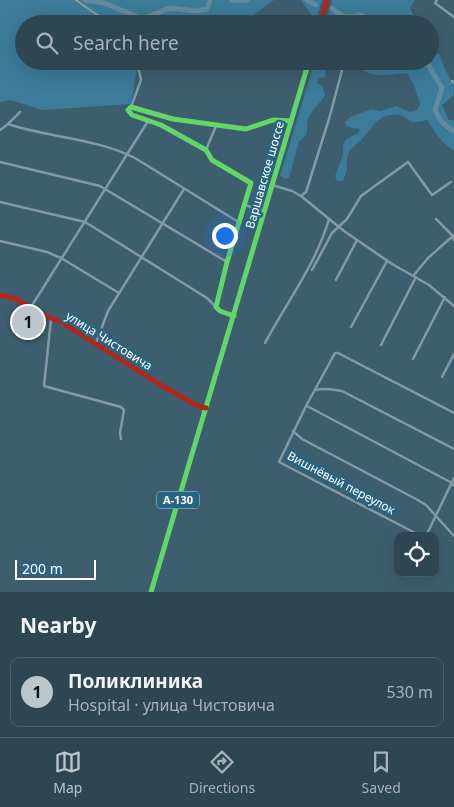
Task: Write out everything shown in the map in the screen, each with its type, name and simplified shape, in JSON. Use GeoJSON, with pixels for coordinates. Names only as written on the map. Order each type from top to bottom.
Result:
{"type":"FeatureCollection","features":[{"type":"Feature","properties":{"kind":"street"},"geometry":{"type":"LineString","coordinates":[[76,0],[97,15]]}},
{"type":"Feature","properties":{"kind":"street"},"geometry":{"type":"LineString","coordinates":[[323,15],[327,0]]}},
{"type":"Feature","properties":{"kind":"street"},"geometry":{"type":"LineString","coordinates":[[437,0],[435,3],[454,17]]}},
{"type":"Feature","properties":{"kind":"street"},"geometry":{"type":"LineString","coordinates":[[139,70],[142,80],[129,108],[132,115],[161,125],[206,150],[212,160],[251,183],[227,262],[216,307]]}},
{"type":"Feature","properties":{"kind":"street","name":"Варшавское шоссе"},"geometry":{"type":"LineString","coordinates":[[206,408],[306,70]]}},
{"type":"Feature","properties":{"kind":"street"},"geometry":{"type":"LineString","coordinates":[[301,196],[306,192],[319,153],[342,70]]}},
{"type":"Feature","properties":{"kind":"street"},"geometry":{"type":"LineString","coordinates":[[129,108],[166,119],[246,129],[258,127],[275,119],[281,118],[291,121]]}},
{"type":"Feature","properties":{"kind":"street"},"geometry":{"type":"LineString","coordinates":[[0,130],[20,112]]}},
{"type":"Feature","properties":{"kind":"street"},"geometry":{"type":"LineString","coordinates":[[161,125],[166,119]]}},
{"type":"Feature","properties":{"kind":"street"},"geometry":{"type":"LineString","coordinates":[[30,307],[149,120]]}},
{"type":"Feature","properties":{"kind":"street"},"geometry":{"type":"LineString","coordinates":[[8,124],[100,144],[127,154],[240,223]]}},
{"type":"Feature","properties":{"kind":"street"},"geometry":{"type":"LineString","coordinates":[[206,150],[216,126]]}},
{"type":"Feature","properties":{"kind":"street"},"geometry":{"type":"LineString","coordinates":[[0,162],[100,186],[227,262]]}},
{"type":"Feature","properties":{"kind":"street"},"geometry":{"type":"LineString","coordinates":[[312,270],[327,241],[338,226],[347,219],[363,194],[408,162],[432,194],[451,182]]}},
{"type":"Feature","properties":{"kind":"street"},"geometry":{"type":"LineString","coordinates":[[272,185],[301,196],[386,261],[429,284],[454,306]]}},
{"type":"Feature","properties":{"kind":"street"},"geometry":{"type":"LineString","coordinates":[[95,345],[108,311],[184,188]]}},
{"type":"Feature","properties":{"kind":"street"},"geometry":{"type":"LineString","coordinates":[[0,202],[85,222],[207,298],[220,312],[234,316]]}},
{"type":"Feature","properties":{"kind":"street"},"geometry":{"type":"LineString","coordinates":[[245,205],[264,211]]}},
{"type":"Feature","properties":{"kind":"street"},"geometry":{"type":"LineString","coordinates":[[265,344],[283,309],[305,276],[322,242],[329,219]]}},
{"type":"Feature","properties":{"kind":"street"},"geometry":{"type":"LineString","coordinates":[[381,345],[415,276],[428,258],[453,238],[436,219]]}},
{"type":"Feature","properties":{"kind":"street"},"geometry":{"type":"LineString","coordinates":[[336,280],[357,240]]}},
{"type":"Feature","properties":{"kind":"street"},"geometry":{"type":"LineString","coordinates":[[0,241],[47,252],[61,258],[119,294]]}},
{"type":"Feature","properties":{"kind":"street"},"geometry":{"type":"LineString","coordinates":[[351,327],[386,261]]}},
{"type":"Feature","properties":{"kind":"street","name":"улица Чистовича"},"geometry":{"type":"LineString","coordinates":[[0,295],[16,299],[61,322],[95,345],[178,395],[206,408]]}},
{"type":"Feature","properties":{"kind":"street"},"geometry":{"type":"LineString","coordinates":[[412,359],[445,298]]}},
{"type":"Feature","properties":{"kind":"street"},"geometry":{"type":"LineString","coordinates":[[51,318],[44,386],[121,407],[124,410],[120,439]]}},
{"type":"Feature","properties":{"kind":"street","name":"Вишнёвый переулок"},"geometry":{"type":"LineString","coordinates":[[413,532],[278,462],[335,353],[454,413]]}},
{"type":"Feature","properties":{"kind":"street"},"geometry":{"type":"LineString","coordinates":[[442,377],[454,354]]}},
{"type":"Feature","properties":{"kind":"street"},"geometry":{"type":"LineString","coordinates":[[315,390],[325,387],[342,391],[454,450]]}},
{"type":"Feature","properties":{"kind":"street"},"geometry":{"type":"LineString","coordinates":[[306,406],[452,483],[454,486]]}},
{"type":"Feature","properties":{"kind":"street","name":"А-130"},"geometry":{"type":"LineString","coordinates":[[151,592],[206,408]]}},
{"type":"Feature","properties":{"kind":"street"},"geometry":{"type":"LineString","coordinates":[[293,431],[302,439],[416,499],[426,506],[454,536]]}},
{"type":"Feature","properties":{"kind":"street"},"geometry":{"type":"LineString","coordinates":[[428,532],[454,478]]}},
{"type":"Feature","properties":{"kind":"shaded area"},"geometry":{"type":"Polygon","coordinates":[[[0,0],[74,0],[95,15],[15,15],[15,70],[137,70],[131,104],[43,110],[10,100],[0,102],[0,0]]]}},
{"type":"Feature","properties":{"kind":"shaded area"},"geometry":{"type":"Polygon","coordinates":[[[79,0],[274,0],[253,15],[100,15],[79,0]]]}},
{"type":"Feature","properties":{"kind":"shaded area"},"geometry":{"type":"Polygon","coordinates":[[[301,0],[322,0],[318,15],[311,15],[301,0]]]}},
{"type":"Feature","properties":{"kind":"shaded area"},"geometry":{"type":"Polygon","coordinates":[[[332,0],[415,0],[410,8],[414,15],[328,15],[332,0]]]}},
{"type":"Feature","properties":{"kind":"shaded area"},"geometry":{"type":"Polygon","coordinates":[[[440,55],[454,87],[453,96],[442,105],[449,120],[454,120],[454,150],[442,141],[427,120],[412,122],[402,116],[391,115],[375,123],[351,150],[347,156],[347,170],[343,181],[337,181],[335,176],[343,155],[345,140],[358,133],[360,129],[347,127],[345,122],[350,117],[372,109],[380,111],[396,106],[410,112],[417,110],[420,104],[414,85],[407,73],[378,75],[364,70],[439,70],[440,55]]]}},
{"type":"Feature","properties":{"kind":"shaded area"},"geometry":{"type":"Polygon","coordinates":[[[312,70],[326,70],[325,77],[318,79],[317,83],[322,86],[325,95],[307,121],[307,133],[299,141],[289,178],[286,179],[280,176],[312,70]]]}},
{"type":"Feature","properties":{"kind":"waterway"},"geometry":{"type":"LineString","coordinates":[[85,0],[104,3],[133,15]]}},
{"type":"Feature","properties":{"kind":"waterway"},"geometry":{"type":"LineString","coordinates":[[152,15],[169,8],[196,11],[207,9],[210,0]]}},
{"type":"Feature","properties":{"kind":"waterway"},"geometry":{"type":"LineString","coordinates":[[232,0],[247,0]]}},
{"type":"Feature","properties":{"kind":"waterway"},"geometry":{"type":"LineString","coordinates":[[307,0],[316,5]]}},
{"type":"Feature","properties":{"kind":"waterway"},"geometry":{"type":"LineString","coordinates":[[332,8],[343,15]]}},
{"type":"Feature","properties":{"kind":"waterway"},"geometry":{"type":"LineString","coordinates":[[431,70],[442,88],[435,110],[442,122],[454,131]]}},
{"type":"Feature","properties":{"kind":"traffic: fast"},"geometry":{"type":"LineString","coordinates":[[151,592],[306,70]]}},
{"type":"Feature","properties":{"kind":"traffic: fast"},"geometry":{"type":"LineString","coordinates":[[234,316],[220,311],[216,307],[227,262],[251,183],[212,160],[206,150],[161,125],[132,115],[128,110],[131,107],[173,119],[246,129],[273,120],[291,121]]}},
{"type":"Feature","properties":{"kind":"traffic: jam"},"geometry":{"type":"LineString","coordinates":[[323,15],[327,0]]}},
{"type":"Feature","properties":{"kind":"traffic: jam"},"geometry":{"type":"LineString","coordinates":[[0,295],[16,299],[41,314],[61,322],[164,387],[198,406],[206,408]]}},
{"type":"Feature","properties":{"kind":"place","name":"Поликлиника"},"geometry":{"type":"Point","coordinates":[28,322]}}]}
